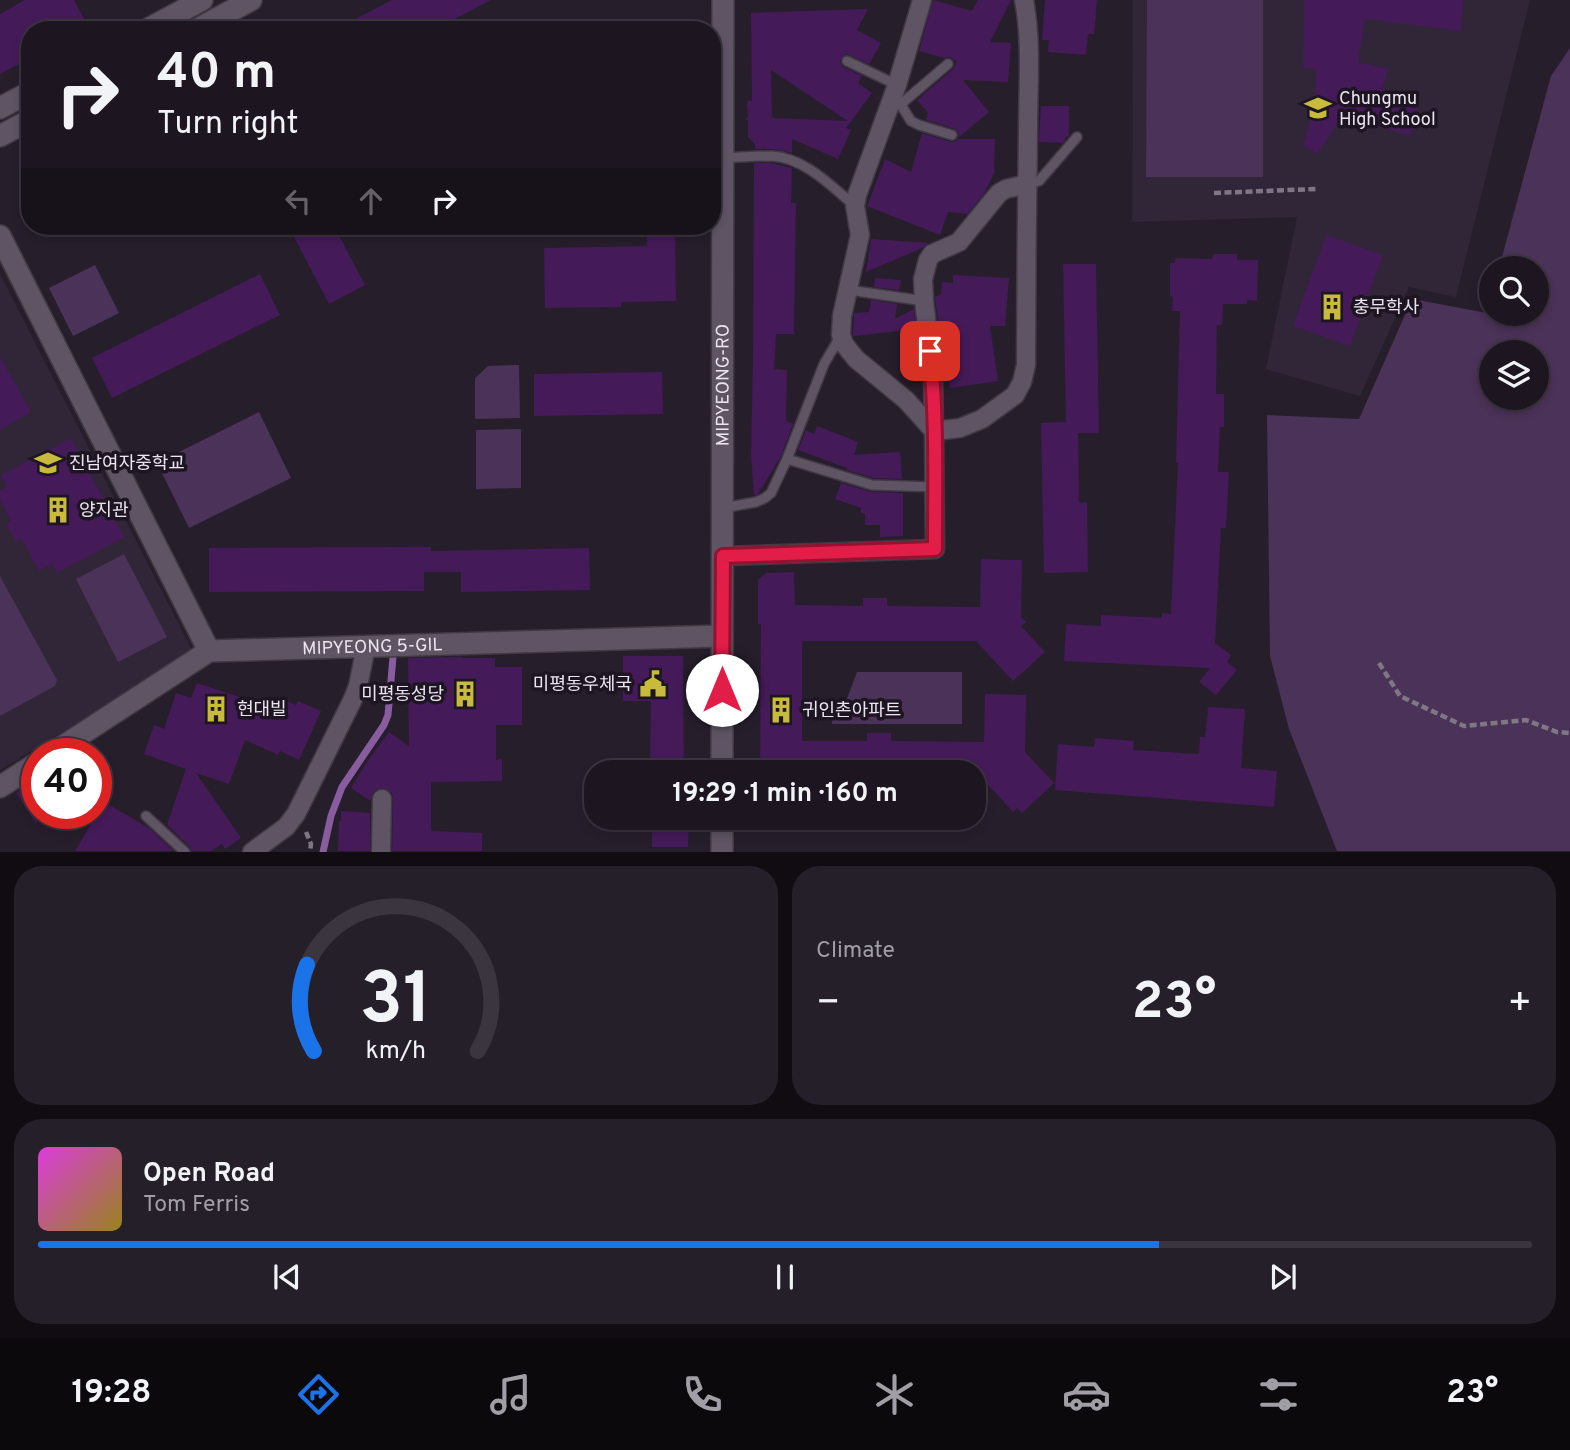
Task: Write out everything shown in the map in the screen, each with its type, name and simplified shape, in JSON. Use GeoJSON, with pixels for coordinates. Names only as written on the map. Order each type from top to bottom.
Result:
{"type":"FeatureCollection","features":[{"type":"Feature","properties":{"kind":"street"},"geometry":{"type":"LineString","coordinates":[[163,21],[202,0]]}},
{"type":"Feature","properties":{"kind":"street"},"geometry":{"type":"LineString","coordinates":[[212,21],[251,0]]}},
{"type":"Feature","properties":{"kind":"street","name":"MIPYEONG-RO"},"geometry":{"type":"LineString","coordinates":[[722,760],[723,0]]}},
{"type":"Feature","properties":{"kind":"street"},"geometry":{"type":"LineString","coordinates":[[922,0],[898,94],[857,195],[855,206],[860,235],[842,316],[841,335],[844,344],[856,359],[906,400],[934,431]]}},
{"type":"Feature","properties":{"kind":"street"},"geometry":{"type":"LineString","coordinates":[[934,431],[960,428],[982,419],[1015,395],[1026,365],[1028,29],[1024,0]]}},
{"type":"Feature","properties":{"kind":"street"},"geometry":{"type":"LineString","coordinates":[[0,108],[21,97]]}},
{"type":"Feature","properties":{"kind":"street"},"geometry":{"type":"LineString","coordinates":[[0,136],[21,125]]}},
{"type":"Feature","properties":{"kind":"street"},"geometry":{"type":"LineString","coordinates":[[723,556],[935,549],[933,376],[923,279],[932,254],[959,242],[999,193],[1027,184]]}},
{"type":"Feature","properties":{"kind":"street"},"geometry":{"type":"LineString","coordinates":[[0,236],[209,651],[76,738]]}},
{"type":"Feature","properties":{"kind":"street","name":"MIPYEONG 5-GIL"},"geometry":{"type":"LineString","coordinates":[[209,651],[722,636]]}},
{"type":"Feature","properties":{"kind":"street"},"geometry":{"type":"LineString","coordinates":[[252,852],[286,827],[296,814],[353,699],[366,647]]}},
{"type":"Feature","properties":{"kind":"street"},"geometry":{"type":"LineString","coordinates":[[0,787],[21,773]]}},
{"type":"Feature","properties":{"kind":"street"},"geometry":{"type":"LineString","coordinates":[[381,852],[382,799]]}},
{"type":"Feature","properties":{"kind":"street"},"geometry":{"type":"LineString","coordinates":[[722,830],[722,852]]}},
{"type":"Feature","properties":{"kind":"lane"},"geometry":{"type":"LineString","coordinates":[[847,61],[898,94],[911,121],[952,135]]}},
{"type":"Feature","properties":{"kind":"lane"},"geometry":{"type":"LineString","coordinates":[[898,94],[948,64]]}},
{"type":"Feature","properties":{"kind":"lane"},"geometry":{"type":"LineString","coordinates":[[1027,184],[1039,181],[1077,137]]}},
{"type":"Feature","properties":{"kind":"lane"},"geometry":{"type":"LineString","coordinates":[[723,158],[774,156],[790,159],[809,169],[855,206]]}},
{"type":"Feature","properties":{"kind":"lane"},"geometry":{"type":"LineString","coordinates":[[849,290],[924,301]]}},
{"type":"Feature","properties":{"kind":"lane"},"geometry":{"type":"LineString","coordinates":[[723,508],[756,502],[771,493],[824,364],[841,335]]}},
{"type":"Feature","properties":{"kind":"lane"},"geometry":{"type":"LineString","coordinates":[[787,459],[872,485],[935,487]]}},
{"type":"Feature","properties":{"kind":"lane"},"geometry":{"type":"LineString","coordinates":[[146,816],[185,852]]}},
{"type":"Feature","properties":{"kind":"path"},"geometry":{"type":"LineString","coordinates":[[1214,193],[1316,189]]}},
{"type":"Feature","properties":{"kind":"path"},"geometry":{"type":"LineString","coordinates":[[1379,663],[1400,696],[1464,726],[1526,720],[1557,732],[1570,733]]}},
{"type":"Feature","properties":{"kind":"shaded area","name":"Chungmu High School"},"geometry":{"type":"Polygon","coordinates":[[[1133,0],[1530,0],[1456,297],[1409,287],[1360,396],[1266,369],[1297,217],[1132,222],[1133,0]]]}},
{"type":"Feature","properties":{"kind":"shaded area"},"geometry":{"type":"Polygon","coordinates":[[[1147,0],[1263,0],[1263,177],[1146,177],[1147,0]]]}},
{"type":"Feature","properties":{"kind":"shaded area"},"geometry":{"type":"Polygon","coordinates":[[[1570,48],[1570,851],[1337,851],[1289,729],[1270,656],[1267,415],[1359,419],[1412,299],[1479,312],[1479,326],[1549,326],[1549,256],[1502,256],[1551,76],[1570,48]]]}},
{"type":"Feature","properties":{"kind":"shaded area"},"geometry":{"type":"Polygon","coordinates":[[[95,265],[119,313],[73,336],[49,288],[95,265]]]}},
{"type":"Feature","properties":{"kind":"shaded area","name":"진남여자중학교"},"geometry":{"type":"Polygon","coordinates":[[[0,274],[193,652],[52,738],[21,738],[21,757],[0,770],[0,274]]]}},
{"type":"Feature","properties":{"kind":"shaded area"},"geometry":{"type":"Polygon","coordinates":[[[519,365],[520,418],[475,419],[475,378],[488,366],[519,365]]]}},
{"type":"Feature","properties":{"kind":"shaded area"},"geometry":{"type":"Polygon","coordinates":[[[259,412],[291,478],[189,528],[157,463],[259,412]]]}},
{"type":"Feature","properties":{"kind":"shaded area"},"geometry":{"type":"Polygon","coordinates":[[[521,429],[521,488],[476,489],[476,430],[521,429]]]}},
{"type":"Feature","properties":{"kind":"shaded area"},"geometry":{"type":"Polygon","coordinates":[[[124,554],[167,637],[118,662],[76,579],[124,554]]]}},
{"type":"Feature","properties":{"kind":"shaded area"},"geometry":{"type":"Polygon","coordinates":[[[0,576],[57,680],[55,686],[0,716],[0,576]]]}},
{"type":"Feature","properties":{"kind":"shaded area"},"geometry":{"type":"Polygon","coordinates":[[[857,672],[962,672],[962,724],[832,724],[832,704],[846,701],[857,672]]]}},
{"type":"Feature","properties":{"kind":"building"},"geometry":{"type":"Polygon","coordinates":[[[25,0],[74,0],[85,21],[21,21],[21,63],[0,74],[0,14],[25,0]]]}},
{"type":"Feature","properties":{"kind":"building"},"geometry":{"type":"Polygon","coordinates":[[[392,0],[491,0],[450,21],[351,21],[392,0]]]}},
{"type":"Feature","properties":{"kind":"building"},"geometry":{"type":"Polygon","coordinates":[[[933,0],[972,11],[978,0],[1011,0],[990,42],[1011,43],[1008,82],[963,80],[989,112],[959,137],[955,129],[926,120],[928,113],[917,100],[953,69],[957,62],[950,57],[944,58],[919,51],[933,0]]]}},
{"type":"Feature","properties":{"kind":"building"},"geometry":{"type":"Polygon","coordinates":[[[1045,0],[1097,0],[1094,34],[1088,34],[1086,55],[1048,52],[1049,40],[1042,40],[1045,0]]]}},
{"type":"Feature","properties":{"kind":"building"},"geometry":{"type":"Polygon","coordinates":[[[1304,0],[1463,0],[1461,31],[1365,19],[1358,62],[1388,69],[1382,89],[1419,100],[1410,136],[1344,114],[1317,154],[1303,145],[1315,105],[1316,69],[1303,68],[1304,0]]]}},
{"type":"Feature","properties":{"kind":"building"},"geometry":{"type":"Polygon","coordinates":[[[868,9],[857,30],[881,43],[869,64],[847,54],[840,61],[843,67],[862,76],[858,83],[872,93],[846,128],[851,130],[838,159],[792,139],[792,153],[755,149],[755,144],[748,137],[748,120],[745,119],[748,117],[747,101],[752,101],[751,13],[868,9]],[[771,70],[772,118],[848,121],[771,70]]]}},
{"type":"Feature","properties":{"kind":"building"},"geometry":{"type":"Polygon","coordinates":[[[1041,106],[1069,106],[1069,136],[1065,137],[1063,143],[1039,142],[1041,106]]]}},
{"type":"Feature","properties":{"kind":"building"},"geometry":{"type":"Polygon","coordinates":[[[922,133],[951,142],[958,139],[995,139],[994,173],[984,194],[967,214],[948,212],[940,235],[867,206],[885,159],[911,172],[922,133]]]}},
{"type":"Feature","properties":{"kind":"building"},"geometry":{"type":"Polygon","coordinates":[[[754,163],[771,163],[792,168],[791,203],[796,203],[794,334],[776,334],[774,369],[787,370],[786,421],[793,424],[781,456],[758,494],[754,495],[751,453],[754,163]]]}},
{"type":"Feature","properties":{"kind":"building"},"geometry":{"type":"Polygon","coordinates":[[[293,235],[339,235],[365,285],[329,304],[293,235]]]}},
{"type":"Feature","properties":{"kind":"building"},"geometry":{"type":"Polygon","coordinates":[[[647,235],[675,235],[676,301],[621,302],[621,307],[545,308],[544,248],[647,246],[647,235]]]}},
{"type":"Feature","properties":{"kind":"building","name":"충무학사"},"geometry":{"type":"Polygon","coordinates":[[[1326,235],[1383,255],[1350,346],[1293,326],[1326,235]]]}},
{"type":"Feature","properties":{"kind":"building"},"geometry":{"type":"Polygon","coordinates":[[[871,239],[929,243],[866,272],[871,239]]]}},
{"type":"Feature","properties":{"kind":"building"},"geometry":{"type":"Polygon","coordinates":[[[1213,254],[1237,254],[1237,260],[1258,260],[1257,301],[1247,300],[1247,304],[1223,304],[1222,325],[1217,325],[1216,394],[1224,394],[1224,427],[1220,427],[1218,472],[1229,472],[1226,528],[1221,528],[1215,643],[1231,655],[1227,662],[1237,670],[1216,695],[1199,682],[1210,668],[1064,661],[1066,624],[1101,626],[1101,615],[1162,618],[1162,613],[1171,614],[1178,463],[1180,311],[1172,311],[1170,263],[1175,263],[1175,258],[1212,259],[1213,254]]]}},
{"type":"Feature","properties":{"kind":"building"},"geometry":{"type":"Polygon","coordinates":[[[1063,264],[1096,264],[1099,433],[1078,433],[1079,503],[1087,502],[1088,572],[1044,573],[1041,423],[1066,422],[1063,264]]]}},
{"type":"Feature","properties":{"kind":"building"},"geometry":{"type":"Polygon","coordinates":[[[260,274],[280,315],[112,398],[92,358],[260,274]]]}},
{"type":"Feature","properties":{"kind":"building"},"geometry":{"type":"Polygon","coordinates":[[[953,275],[1009,278],[1005,326],[990,326],[998,381],[950,388],[935,297],[941,294],[942,282],[953,283],[953,275]]]}},
{"type":"Feature","properties":{"kind":"building"},"geometry":{"type":"Polygon","coordinates":[[[875,278],[901,280],[899,290],[874,287],[875,278]]]}},
{"type":"Feature","properties":{"kind":"building"},"geometry":{"type":"Polygon","coordinates":[[[871,300],[897,304],[895,319],[914,309],[916,329],[853,336],[854,313],[869,312],[871,300]]]}},
{"type":"Feature","properties":{"kind":"building"},"geometry":{"type":"Polygon","coordinates":[[[0,357],[31,412],[0,430],[0,357]]]}},
{"type":"Feature","properties":{"kind":"building"},"geometry":{"type":"Polygon","coordinates":[[[662,372],[663,414],[534,416],[534,374],[662,372]]]}},
{"type":"Feature","properties":{"kind":"building"},"geometry":{"type":"Polygon","coordinates":[[[817,426],[858,442],[854,455],[900,452],[902,479],[873,478],[798,450],[806,430],[814,434],[817,426]]]}},
{"type":"Feature","properties":{"kind":"building","name":"양지관"},"geometry":{"type":"Polygon","coordinates":[[[71,438],[124,537],[57,573],[52,564],[39,571],[22,539],[16,542],[6,524],[11,521],[0,500],[0,490],[7,486],[1,475],[71,438]]]}},
{"type":"Feature","properties":{"kind":"building"},"geometry":{"type":"Polygon","coordinates":[[[841,483],[871,492],[903,493],[903,536],[880,537],[880,525],[865,525],[865,513],[861,513],[861,508],[835,499],[841,483]]]}},
{"type":"Feature","properties":{"kind":"building"},"geometry":{"type":"Polygon","coordinates":[[[431,547],[431,551],[589,548],[590,590],[461,592],[461,572],[424,572],[424,591],[209,592],[209,548],[431,547]]]}},
{"type":"Feature","properties":{"kind":"building"},"geometry":{"type":"Polygon","coordinates":[[[981,559],[1022,560],[1021,617],[1026,622],[1021,626],[1045,652],[1013,681],[976,641],[802,641],[802,741],[867,741],[867,733],[891,733],[891,741],[984,742],[985,694],[1026,695],[1025,752],[1054,783],[1022,813],[1017,808],[1013,812],[986,783],[986,760],[760,760],[761,624],[758,624],[758,580],[766,573],[794,572],[795,605],[863,606],[863,598],[887,598],[887,606],[980,607],[981,559]]]}},
{"type":"Feature","properties":{"kind":"building"},"geometry":{"type":"Polygon","coordinates":[[[623,656],[683,656],[684,760],[650,760],[651,701],[623,701],[623,656]]]}},
{"type":"Feature","properties":{"kind":"building"},"geometry":{"type":"Polygon","coordinates":[[[408,658],[495,658],[495,667],[522,667],[522,725],[496,725],[496,760],[502,759],[502,781],[431,782],[431,831],[482,833],[482,851],[392,851],[392,793],[383,788],[377,789],[372,794],[371,801],[351,788],[389,732],[409,746],[408,658]]]}},
{"type":"Feature","properties":{"kind":"building"},"geometry":{"type":"Polygon","coordinates":[[[197,683],[273,708],[278,697],[296,705],[298,701],[321,711],[299,760],[280,751],[278,755],[245,740],[229,784],[196,773],[241,838],[225,849],[222,844],[211,851],[192,851],[167,825],[186,769],[144,754],[154,725],[164,729],[176,693],[191,698],[197,683]]]}},
{"type":"Feature","properties":{"kind":"building"},"geometry":{"type":"Polygon","coordinates":[[[1208,707],[1245,709],[1241,768],[1277,771],[1274,807],[1055,790],[1058,744],[1094,747],[1095,738],[1134,741],[1133,750],[1199,754],[1200,737],[1205,737],[1208,707]]]}},
{"type":"Feature","properties":{"kind":"building"},"geometry":{"type":"Polygon","coordinates":[[[112,807],[149,828],[174,851],[75,851],[88,829],[112,829],[112,807]]]}},
{"type":"Feature","properties":{"kind":"building"},"geometry":{"type":"Polygon","coordinates":[[[341,811],[370,813],[370,851],[338,851],[341,811]]]}},
{"type":"Feature","properties":{"kind":"building"},"geometry":{"type":"Polygon","coordinates":[[[652,830],[689,830],[688,847],[652,847],[652,830]]]}},
{"type":"Feature","properties":{"kind":"waterway"},"geometry":{"type":"LineString","coordinates":[[323,852],[331,816],[342,787],[388,715],[393,657]]}},
{"type":"Feature","properties":{"kind":"place","name":"Chungmu High School"},"geometry":{"type":"Point","coordinates":[1318,108]}},
{"type":"Feature","properties":{"kind":"place","name":"충무학사"},"geometry":{"type":"Point","coordinates":[1332,307]}},
{"type":"Feature","properties":{"kind":"place","name":"진남여자중학교"},"geometry":{"type":"Point","coordinates":[48,463]}},
{"type":"Feature","properties":{"kind":"place","name":"양지관"},"geometry":{"type":"Point","coordinates":[58,510]}},
{"type":"Feature","properties":{"kind":"place","name":"미평동우체국"},"geometry":{"type":"Point","coordinates":[653,684]}},
{"type":"Feature","properties":{"kind":"place","name":"미평동성당"},"geometry":{"type":"Point","coordinates":[465,694]}},
{"type":"Feature","properties":{"kind":"place","name":"현대빌"},"geometry":{"type":"Point","coordinates":[216,709]}},
{"type":"Feature","properties":{"kind":"place","name":"귀인촌아파트"},"geometry":{"type":"Point","coordinates":[781,710]}},
{"type":"Feature","properties":{"kind":"route"},"geometry":{"type":"LineString","coordinates":[[722,690],[723,556],[935,549],[933,376],[930,351]]}}]}
